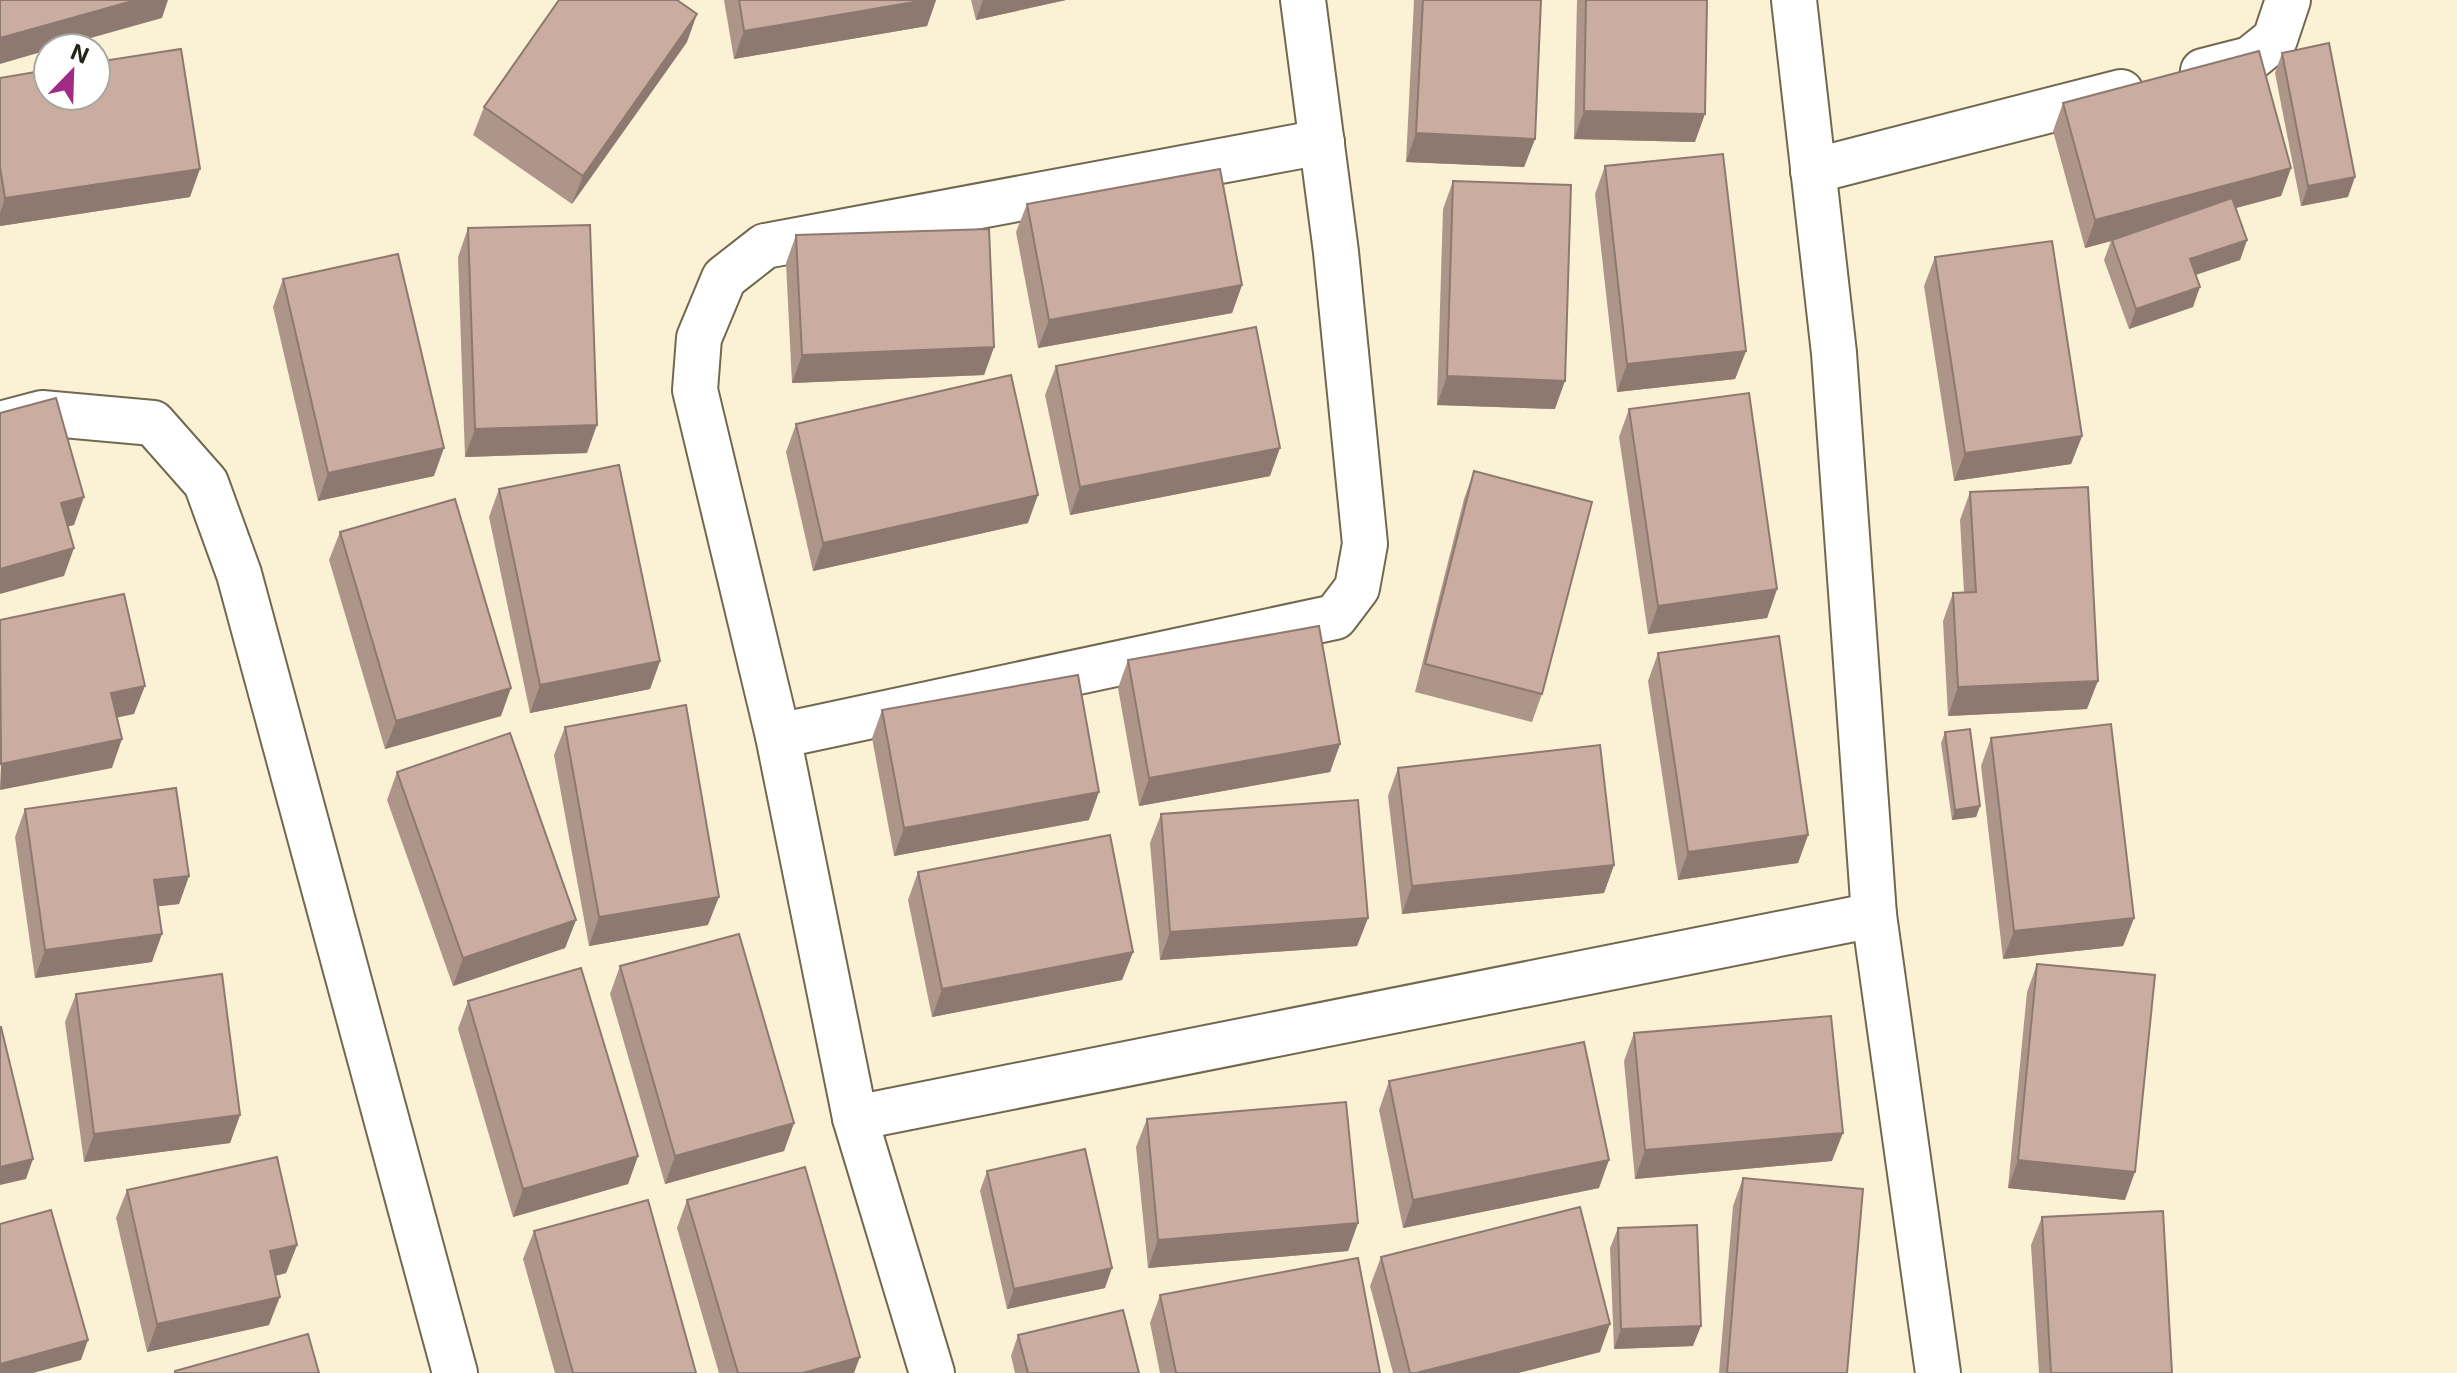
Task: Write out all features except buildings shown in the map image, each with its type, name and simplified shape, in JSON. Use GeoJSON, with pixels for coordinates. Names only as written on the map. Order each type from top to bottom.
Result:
{"type":"FeatureCollection","features":[{"type":"Feature","properties":{"kind":"street"},"geometry":{"type":"LineString","coordinates":[[778,736],[1335,617],[1357,588],[1365,544],[1336,252],[1303,0]]}},
{"type":"Feature","properties":{"kind":"street"},"geometry":{"type":"LineString","coordinates":[[1794,0],[1834,353],[1874,915],[1938,1373]]}},
{"type":"Feature","properties":{"kind":"street"},"geometry":{"type":"LineString","coordinates":[[1813,171],[2250,59],[2275,39],[2288,0]]}},
{"type":"Feature","properties":{"kind":"street"},"geometry":{"type":"LineString","coordinates":[[932,1373],[855,1118],[778,736],[695,390],[699,338],[724,278],[765,246],[1322,142]]}},
{"type":"Feature","properties":{"kind":"street"},"geometry":{"type":"LineString","coordinates":[[0,424],[42,413],[153,423],[206,483],[239,574],[455,1373]]}},
{"type":"Feature","properties":{"kind":"street"},"geometry":{"type":"LineString","coordinates":[[855,1118],[1874,915]]}}]}
